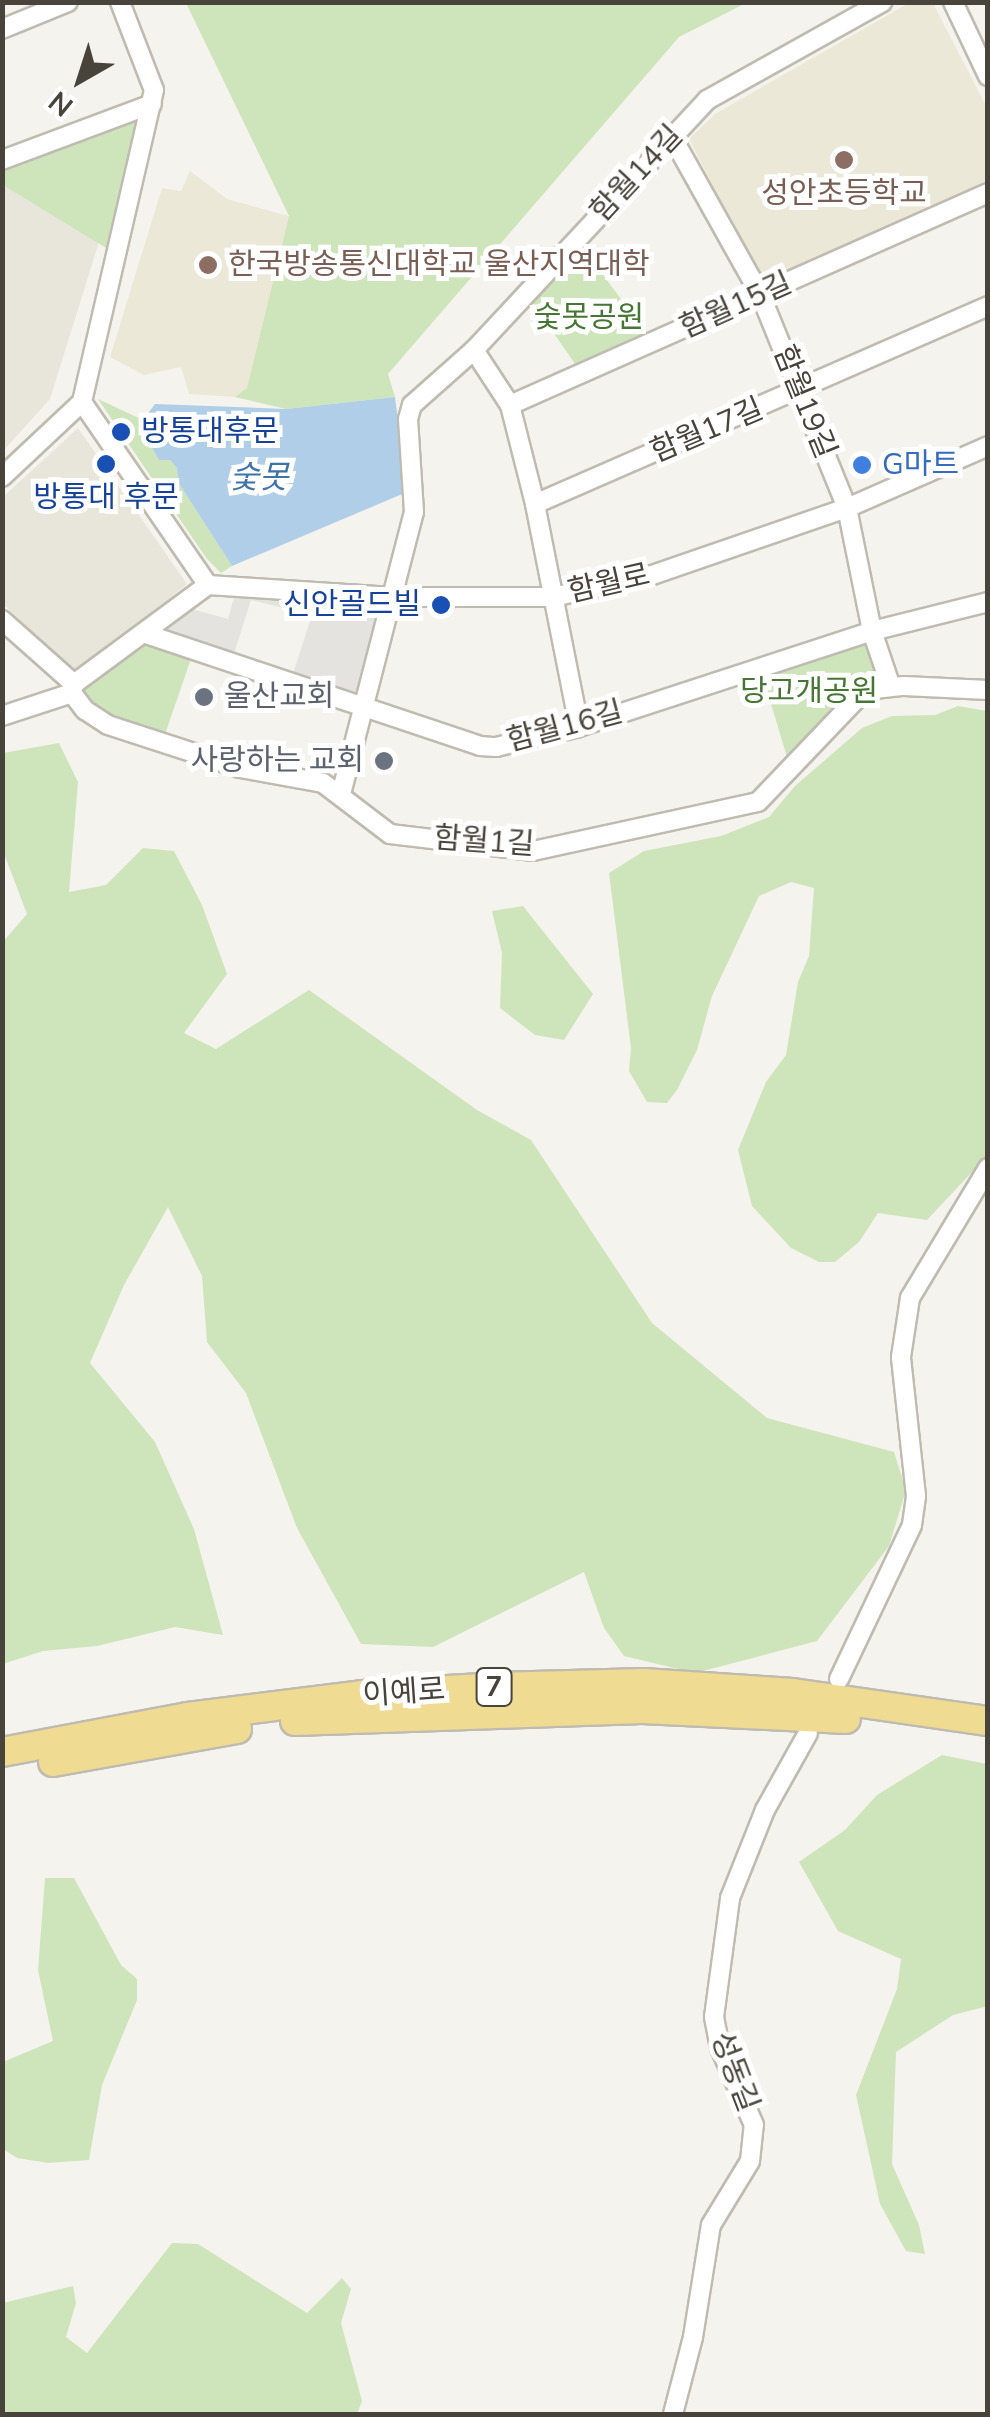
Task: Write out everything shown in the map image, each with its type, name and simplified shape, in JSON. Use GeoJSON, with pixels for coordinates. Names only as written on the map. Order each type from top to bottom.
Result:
{"type":"FeatureCollection","features":[{"type":"Feature","properties":{"kind":"highway","name":"이예로"},"geometry":{"type":"LineString","coordinates":[[2,1752],[188,1718],[362,1696],[495,1687],[644,1683],[793,1693],[988,1721]]}},
{"type":"Feature","properties":{"kind":"highway","name":"이예로"},"geometry":{"type":"LineString","coordinates":[[2,1771],[277,1722],[472,1712],[642,1708],[827,1716],[988,1740]]}},
{"type":"Feature","properties":{"kind":"street"},"geometry":{"type":"LineString","coordinates":[[2,29],[68,2]]}},
{"type":"Feature","properties":{"kind":"street"},"geometry":{"type":"LineString","coordinates":[[2,477],[82,402],[154,90],[120,2]]}},
{"type":"Feature","properties":{"kind":"street","name":"함월14길"},"geometry":{"type":"LineString","coordinates":[[341,794],[414,512],[408,419],[412,405],[474,350],[707,100],[882,2]]}},
{"type":"Feature","properties":{"kind":"street"},"geometry":{"type":"LineString","coordinates":[[952,2],[987,76]]}},
{"type":"Feature","properties":{"kind":"street"},"geometry":{"type":"LineString","coordinates":[[2,160],[152,104]]}},
{"type":"Feature","properties":{"kind":"street","name":"함월19길"},"geometry":{"type":"LineString","coordinates":[[671,136],[761,296],[847,508],[872,631],[890,687]]}},
{"type":"Feature","properties":{"kind":"street","name":"함월15길"},"geometry":{"type":"LineString","coordinates":[[510,405],[988,192]]}},
{"type":"Feature","properties":{"kind":"street","name":"함월17길"},"geometry":{"type":"LineString","coordinates":[[535,504],[800,392],[988,306]]}},
{"type":"Feature","properties":{"kind":"street"},"geometry":{"type":"LineString","coordinates":[[474,350],[510,405],[535,504],[579,727]]}},
{"type":"Feature","properties":{"kind":"street"},"geometry":{"type":"LineString","coordinates":[[2,716],[73,688],[208,584],[82,402]]}},
{"type":"Feature","properties":{"kind":"street","name":"함월로"},"geometry":{"type":"LineString","coordinates":[[208,584],[393,597],[552,598],[652,576],[847,508],[988,446]]}},
{"type":"Feature","properties":{"kind":"street","name":"함월16길"},"geometry":{"type":"LineString","coordinates":[[146,634],[480,746],[496,747],[579,727],[872,631],[988,602]]}},
{"type":"Feature","properties":{"kind":"street","name":"함월1길"},"geometry":{"type":"LineString","coordinates":[[2,620],[73,688],[84,710],[108,725],[240,768],[324,783],[390,834],[534,851],[758,802],[865,690],[988,690]]}},
{"type":"Feature","properties":{"kind":"street"},"geometry":{"type":"LineString","coordinates":[[838,1679],[912,1524],[916,1496],[901,1356],[910,1298],[988,1168]]}},
{"type":"Feature","properties":{"kind":"street","name":"성동길"},"geometry":{"type":"LineString","coordinates":[[673,2414],[692,2337],[711,2225],[750,2161],[754,2125],[720,2048],[714,2017],[730,1898],[765,1810],[808,1734]]}},
{"type":"Feature","properties":{"kind":"shaded area","name":"성안초등학교"},"geometry":{"type":"Polygon","coordinates":[[[909,3],[933,3],[987,108],[987,181],[765,287],[689,139],[715,114],[909,3]]]}},
{"type":"Feature","properties":{"kind":"shaded area","name":"한국방송통신대학교 울산지역대학"},"geometry":{"type":"Polygon","coordinates":[[[190,171],[227,199],[289,216],[247,389],[235,397],[189,394],[181,367],[144,375],[110,357],[162,188],[181,191],[190,171]]]}},
{"type":"Feature","properties":{"kind":"shaded area"},"geometry":{"type":"Polygon","coordinates":[[[3,185],[102,232],[50,399],[3,451],[3,185]]]}},
{"type":"Feature","properties":{"kind":"shaded area"},"geometry":{"type":"Polygon","coordinates":[[[78,428],[187,584],[76,673],[3,604],[3,497],[78,428]]]}},
{"type":"Feature","properties":{"kind":"shaded area"},"geometry":{"type":"Polygon","coordinates":[[[237,587],[393,597],[365,708],[290,683],[312,615],[251,600],[231,663],[146,634],[181,606],[228,619],[237,587]]]}},
{"type":"Feature","properties":{"kind":"green space"},"geometry":{"type":"Polygon","coordinates":[[[186,3],[746,3],[679,37],[388,374],[395,397],[286,409],[235,397],[247,388],[289,216],[186,3]]]}},
{"type":"Feature","properties":{"kind":"green space"},"geometry":{"type":"Polygon","coordinates":[[[152,104],[116,254],[3,185],[2,160],[152,104]]]}},
{"type":"Feature","properties":{"kind":"green space","name":"숯못공원"},"geometry":{"type":"Polygon","coordinates":[[[576,239],[654,343],[582,374],[526,293],[576,239]]]}},
{"type":"Feature","properties":{"kind":"green space"},"geometry":{"type":"Polygon","coordinates":[[[98,399],[143,420],[145,436],[159,460],[170,460],[177,468],[178,482],[232,566],[221,573],[207,559],[98,399]]]}},
{"type":"Feature","properties":{"kind":"green space","name":"당고개공원"},"geometry":{"type":"Polygon","coordinates":[[[872,631],[890,685],[865,690],[790,767],[760,667],[872,631]]]}},
{"type":"Feature","properties":{"kind":"green space"},"geometry":{"type":"Polygon","coordinates":[[[146,634],[194,650],[162,743],[108,725],[74,684],[146,634]]]}},
{"type":"Feature","properties":{"kind":"green space"},"geometry":{"type":"Polygon","coordinates":[[[958,706],[987,711],[987,1156],[927,1220],[878,1213],[859,1242],[835,1262],[819,1262],[791,1248],[752,1206],[738,1150],[766,1082],[786,1055],[798,982],[809,956],[814,888],[791,882],[759,896],[712,996],[697,1050],[677,1090],[667,1103],[647,1102],[629,1071],[631,1048],[609,873],[644,851],[721,836],[769,817],[795,786],[862,728],[892,716],[935,715],[958,706]]]}},
{"type":"Feature","properties":{"kind":"green space"},"geometry":{"type":"Polygon","coordinates":[[[59,743],[78,782],[69,892],[106,885],[143,848],[174,851],[202,905],[227,974],[184,1033],[216,1049],[309,990],[477,1110],[531,1140],[652,1323],[767,1418],[894,1452],[906,1490],[889,1546],[817,1641],[695,1673],[624,1656],[604,1628],[584,1572],[433,1647],[361,1644],[297,1528],[246,1393],[207,1342],[202,1276],[168,1207],[124,1285],[90,1363],[155,1442],[194,1529],[223,1635],[175,1627],[97,1646],[43,1651],[3,1664],[2,943],[27,914],[3,851],[3,753],[59,743]]]}},
{"type":"Feature","properties":{"kind":"green space"},"geometry":{"type":"Polygon","coordinates":[[[523,906],[593,994],[564,1040],[535,1035],[500,1008],[502,953],[492,911],[523,906]]]}},
{"type":"Feature","properties":{"kind":"green space"},"geometry":{"type":"Polygon","coordinates":[[[942,1755],[987,1764],[988,2006],[953,2015],[896,2052],[892,2164],[919,2225],[925,2254],[906,2251],[880,2204],[856,2095],[897,1989],[901,1959],[838,1931],[799,1862],[845,1830],[877,1795],[942,1755]]]}},
{"type":"Feature","properties":{"kind":"green space"},"geometry":{"type":"Polygon","coordinates":[[[45,1878],[74,1878],[121,1965],[137,1979],[137,2000],[102,2085],[89,2160],[48,2163],[17,2158],[3,2149],[3,2062],[53,2041],[38,1970],[45,1878]]]}},
{"type":"Feature","properties":{"kind":"green space"},"geometry":{"type":"Polygon","coordinates":[[[172,2243],[198,2244],[307,2313],[342,2278],[351,2289],[341,2323],[362,2401],[357,2414],[3,2414],[3,2303],[73,2286],[76,2303],[66,2337],[87,2353],[172,2243]]]}},
{"type":"Feature","properties":{"kind":"water","name":"숯못"},"geometry":{"type":"Polygon","coordinates":[[[395,397],[407,492],[232,566],[178,482],[177,468],[170,460],[159,460],[145,436],[143,420],[155,404],[286,409],[395,397]]]}},
{"type":"Feature","properties":{"kind":"place","name":"성안초등학교"},"geometry":{"type":"Point","coordinates":[844,160]}},
{"type":"Feature","properties":{"kind":"place","name":"한국방송통신대학교 울산지역대학"},"geometry":{"type":"Point","coordinates":[208,265]}},
{"type":"Feature","properties":{"kind":"place","name":"방통대후문"},"geometry":{"type":"Point","coordinates":[121,432]}},
{"type":"Feature","properties":{"kind":"place","name":"방통대 후문"},"geometry":{"type":"Point","coordinates":[106,464]}},
{"type":"Feature","properties":{"kind":"place","name":"G마트"},"geometry":{"type":"Point","coordinates":[862,465]}},
{"type":"Feature","properties":{"kind":"place","name":"신안골드빌"},"geometry":{"type":"Point","coordinates":[441,605]}},
{"type":"Feature","properties":{"kind":"place","name":"울산교회"},"geometry":{"type":"Point","coordinates":[204,697]}},
{"type":"Feature","properties":{"kind":"place","name":"사랑하는 교회"},"geometry":{"type":"Point","coordinates":[384,761]}}]}
